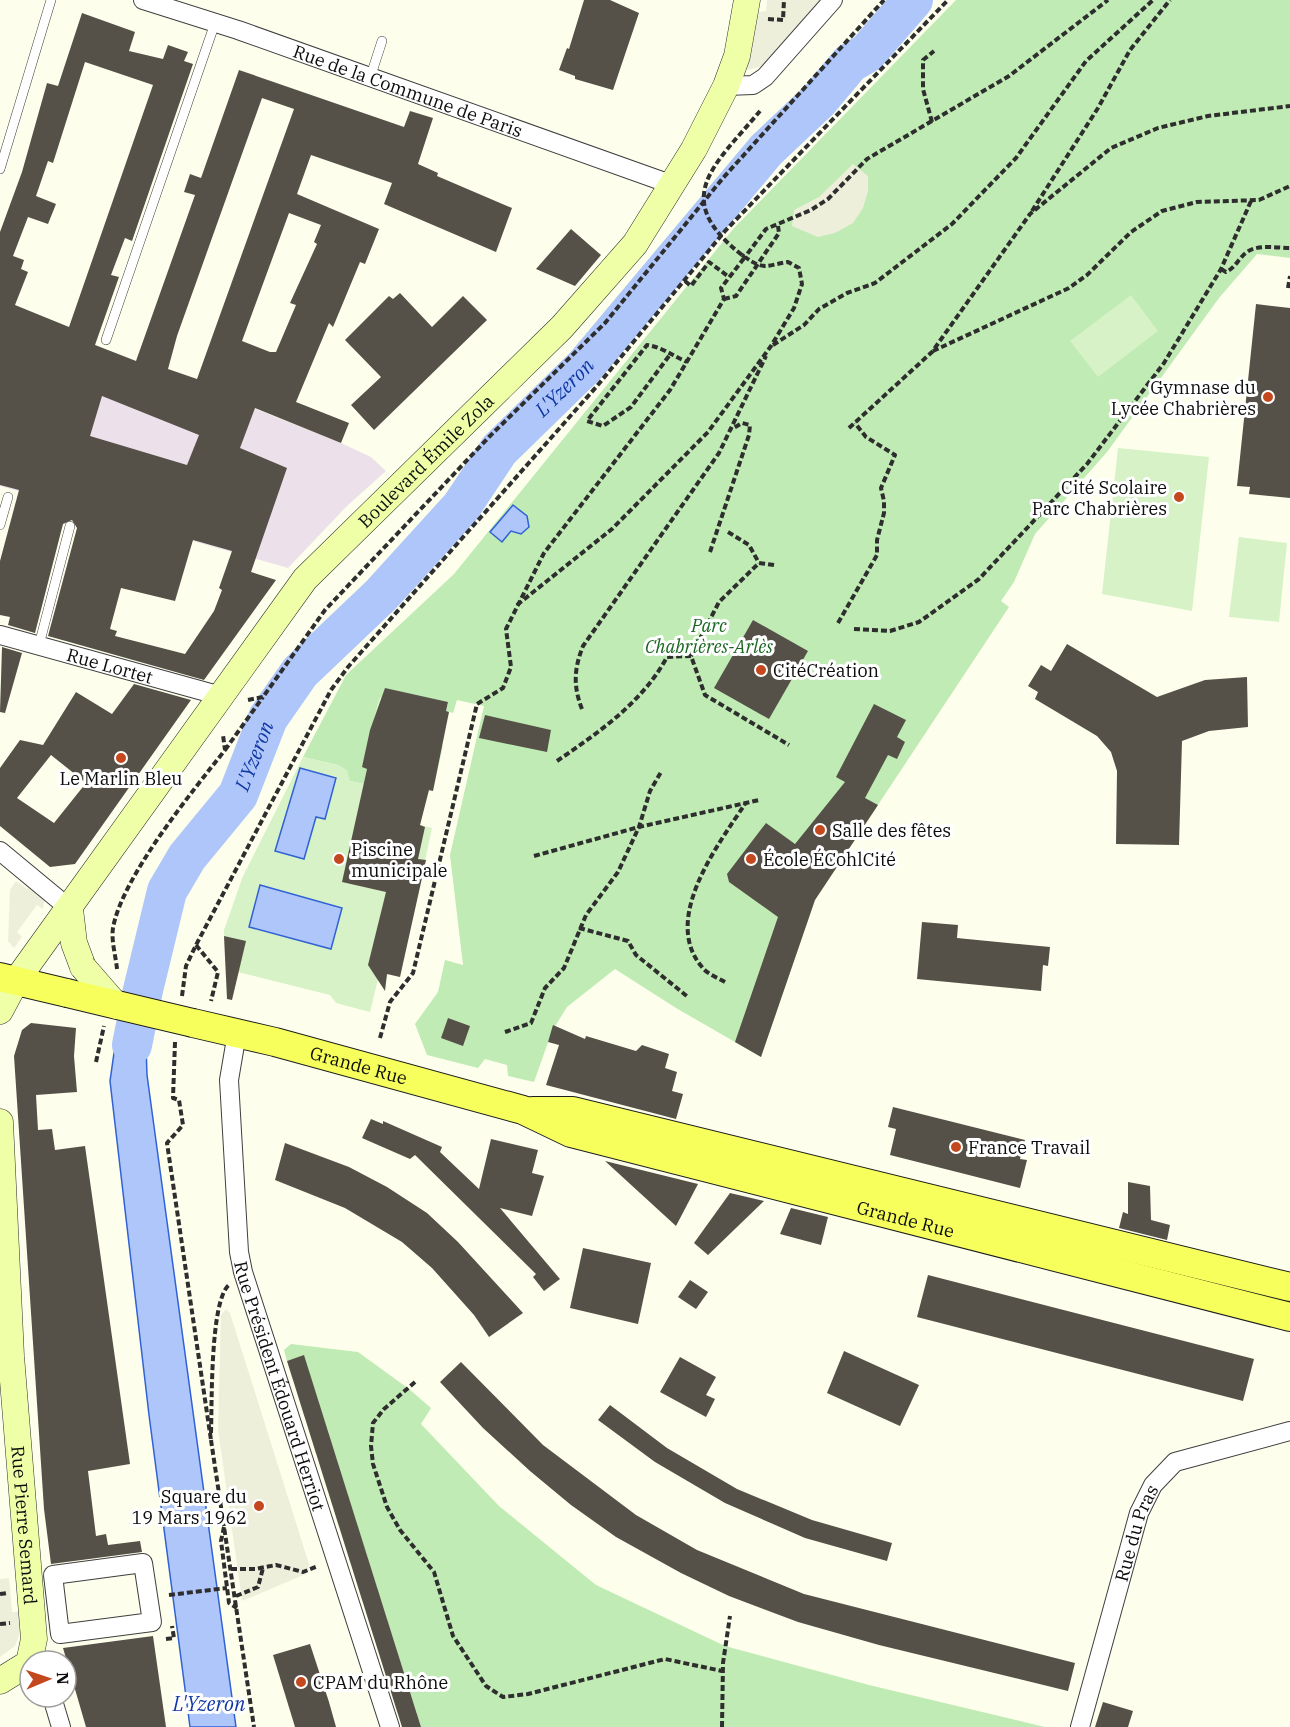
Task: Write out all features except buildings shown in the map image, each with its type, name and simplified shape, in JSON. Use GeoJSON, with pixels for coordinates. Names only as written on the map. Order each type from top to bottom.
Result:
{"type":"FeatureCollection","features":[{"type":"Feature","properties":{"kind":"main road","name":"Boulevard Émile Zola"},"geometry":{"type":"LineString","coordinates":[[8,979],[69,909],[305,579],[562,327],[635,244],[673,185],[726,86],[756,9]]}},
{"type":"Feature","properties":{"kind":"main road"},"geometry":{"type":"LineString","coordinates":[[69,909],[74,943],[83,967],[111,1011]]}},
{"type":"Feature","properties":{"kind":"main road"},"geometry":{"type":"LineString","coordinates":[[0,1011],[8,979],[67,993],[111,1011]]}},
{"type":"Feature","properties":{"kind":"main road","name":"Grande Rue"},"geometry":{"type":"LineString","coordinates":[[111,1011],[189,1022],[237,1033],[523,1110],[571,1133],[1290,1317]]}},
{"type":"Feature","properties":{"kind":"main road","name":"Grande Rue"},"geometry":{"type":"LineString","coordinates":[[523,1110],[573,1111],[1290,1287]]}},
{"type":"Feature","properties":{"kind":"main road","name":"Rue Pierre Semard"},"geometry":{"type":"LineString","coordinates":[[0,1122],[5,1357],[34,1649]]}},
{"type":"Feature","properties":{"kind":"main road"},"geometry":{"type":"LineString","coordinates":[[0,1681],[18,1671]]}},
{"type":"Feature","properties":{"kind":"street","name":"Rue de la Commune de Paris"},"geometry":{"type":"LineString","coordinates":[[143,0],[215,23],[673,185]]}},
{"type":"Feature","properties":{"kind":"street"},"geometry":{"type":"LineString","coordinates":[[726,86],[753,84],[765,76],[833,0]]}},
{"type":"Feature","properties":{"kind":"street","name":"Rue Lortet"},"geometry":{"type":"LineString","coordinates":[[0,635],[221,696]]}},
{"type":"Feature","properties":{"kind":"street"},"geometry":{"type":"LineString","coordinates":[[0,851],[69,909]]}},
{"type":"Feature","properties":{"kind":"street","name":"Rue Président Édouard Herriot"},"geometry":{"type":"LineString","coordinates":[[237,1033],[229,1080],[239,1252],[243,1272],[390,1727]]}},
{"type":"Feature","properties":{"kind":"street","name":"Rue du Pras"},"geometry":{"type":"LineString","coordinates":[[1080,1727],[1139,1513],[1153,1485],[1175,1462],[1290,1431]]}},
{"type":"Feature","properties":{"kind":"street"},"geometry":{"type":"LineString","coordinates":[[143,1563],[152,1622],[60,1634],[53,1575],[143,1563]]}},
{"type":"Feature","properties":{"kind":"street"},"geometry":{"type":"LineString","coordinates":[[56,1709],[61,1727]]}},
{"type":"Feature","properties":{"kind":"lane"},"geometry":{"type":"LineString","coordinates":[[0,169],[51,0]]}},
{"type":"Feature","properties":{"kind":"lane"},"geometry":{"type":"LineString","coordinates":[[106,340],[215,23]]}},
{"type":"Feature","properties":{"kind":"lane"},"geometry":{"type":"LineString","coordinates":[[370,78],[382,41]]}},
{"type":"Feature","properties":{"kind":"lane"},"geometry":{"type":"LineString","coordinates":[[0,525],[8,497]]}},
{"type":"Feature","properties":{"kind":"lane"},"geometry":{"type":"LineString","coordinates":[[39,645],[70,526]]}},
{"type":"Feature","properties":{"kind":"lane"},"geometry":{"type":"LineString","coordinates":[[40,1649],[61,1639],[164,1625]]}},
{"type":"Feature","properties":{"kind":"path"},"geometry":{"type":"LineString","coordinates":[[756,9],[783,20],[784,0]]}},
{"type":"Feature","properties":{"kind":"path"},"geometry":{"type":"LineString","coordinates":[[189,1022],[186,966],[331,690],[597,386],[781,171],[948,0]]}},
{"type":"Feature","properties":{"kind":"path"},"geometry":{"type":"LineString","coordinates":[[380,1038],[390,1002],[413,973],[477,704],[503,688],[512,667],[506,629],[544,553],[655,411],[687,362],[724,298],[721,288],[744,256],[771,225],[778,226],[828,199],[867,159],[1009,76],[1108,0]]}},
{"type":"Feature","properties":{"kind":"path"},"geometry":{"type":"LineString","coordinates":[[582,709],[575,689],[576,663],[583,646],[719,453],[771,346],[804,325],[819,309],[846,293],[875,283],[952,224],[1030,140],[1086,61],[1153,0]]}},
{"type":"Feature","properties":{"kind":"path"},"geometry":{"type":"LineString","coordinates":[[932,352],[942,333],[1030,214],[1098,108],[1130,50],[1170,0]]}},
{"type":"Feature","properties":{"kind":"path"},"geometry":{"type":"LineString","coordinates":[[932,122],[921,76],[923,60],[934,51]]}},
{"type":"Feature","properties":{"kind":"path"},"geometry":{"type":"LineString","coordinates":[[1030,214],[1111,148],[1158,128],[1208,116],[1290,106]]}},
{"type":"Feature","properties":{"kind":"path"},"geometry":{"type":"LineString","coordinates":[[517,605],[612,529],[708,432],[771,346],[794,308],[802,284],[799,268],[788,262],[765,268],[758,266],[713,229],[704,207],[704,191],[714,167],[760,111]]}},
{"type":"Feature","properties":{"kind":"path"},"geometry":{"type":"LineString","coordinates":[[849,428],[932,352],[1069,288],[1087,276],[1131,232],[1162,211],[1197,202],[1251,201],[1268,197],[1290,186]]}},
{"type":"Feature","properties":{"kind":"path"},"geometry":{"type":"LineString","coordinates":[[854,629],[890,631],[919,622],[979,579],[1087,464],[1164,363],[1221,269],[1251,201]]}},
{"type":"Feature","properties":{"kind":"path"},"geometry":{"type":"LineString","coordinates":[[724,298],[736,296],[779,233],[778,226]]}},
{"type":"Feature","properties":{"kind":"path"},"geometry":{"type":"LineString","coordinates":[[1221,269],[1226,272],[1234,267],[1248,251],[1258,247],[1290,248]]}},
{"type":"Feature","properties":{"kind":"path"},"geometry":{"type":"LineString","coordinates":[[685,281],[691,286],[709,262],[729,277]]}},
{"type":"Feature","properties":{"kind":"path"},"geometry":{"type":"LineString","coordinates":[[1288,288],[1290,276]]}},
{"type":"Feature","properties":{"kind":"path"},"geometry":{"type":"LineString","coordinates":[[669,356],[631,407],[603,426],[588,421],[647,345],[659,347],[669,356],[687,362]]}},
{"type":"Feature","properties":{"kind":"path"},"geometry":{"type":"LineString","coordinates":[[710,552],[750,426],[742,423],[730,430]]}},
{"type":"Feature","properties":{"kind":"path"},"geometry":{"type":"LineString","coordinates":[[838,623],[877,555],[877,540],[884,513],[881,488],[895,455],[866,437],[855,423]]}},
{"type":"Feature","properties":{"kind":"path"},"geometry":{"type":"LineString","coordinates":[[728,532],[749,545],[759,563]]}},
{"type":"Feature","properties":{"kind":"path"},"geometry":{"type":"LineString","coordinates":[[759,563],[774,565]]}},
{"type":"Feature","properties":{"kind":"path"},"geometry":{"type":"LineString","coordinates":[[759,563],[719,602],[691,656],[705,695],[789,745]]}},
{"type":"Feature","properties":{"kind":"path"},"geometry":{"type":"LineString","coordinates":[[557,761],[599,732],[643,692],[668,657],[691,656]]}},
{"type":"Feature","properties":{"kind":"path"},"geometry":{"type":"LineString","coordinates":[[117,971],[113,931],[118,912],[143,864],[171,821],[264,697]]}},
{"type":"Feature","properties":{"kind":"path"},"geometry":{"type":"LineString","coordinates":[[222,737],[225,750]]}},
{"type":"Feature","properties":{"kind":"path"},"geometry":{"type":"LineString","coordinates":[[505,1032],[531,1023],[545,988],[564,968],[579,928],[618,872],[639,827],[650,791],[661,772]]}},
{"type":"Feature","properties":{"kind":"path"},"geometry":{"type":"LineString","coordinates":[[534,856],[639,827],[759,800]]}},
{"type":"Feature","properties":{"kind":"path"},"geometry":{"type":"LineString","coordinates":[[725,982],[703,969],[692,953],[686,931],[704,868],[746,803]]}},
{"type":"Feature","properties":{"kind":"path"},"geometry":{"type":"LineString","coordinates":[[579,928],[628,941],[636,955],[688,997]]}},
{"type":"Feature","properties":{"kind":"path"},"geometry":{"type":"LineString","coordinates":[[196,945],[218,972],[189,1022],[172,1088],[173,1098],[179,1101],[183,1125],[167,1143],[254,1727]]}},
{"type":"Feature","properties":{"kind":"path"},"geometry":{"type":"LineString","coordinates":[[96,1062],[111,1011]]}},
{"type":"Feature","properties":{"kind":"path"},"geometry":{"type":"LineString","coordinates":[[211,1440],[215,1335],[222,1290],[243,1272]]}},
{"type":"Feature","properties":{"kind":"path"},"geometry":{"type":"LineString","coordinates":[[415,1382],[384,1409],[374,1424],[371,1446],[373,1464],[387,1507],[400,1530],[434,1572],[453,1636],[486,1686],[503,1697],[528,1694],[665,1659],[722,1671]]}},
{"type":"Feature","properties":{"kind":"path"},"geometry":{"type":"LineString","coordinates":[[224,1523],[221,1541],[229,1603],[238,1608]]}},
{"type":"Feature","properties":{"kind":"path"},"geometry":{"type":"LineString","coordinates":[[231,1569],[263,1568],[276,1564],[303,1572],[336,1560]]}},
{"type":"Feature","properties":{"kind":"path"},"geometry":{"type":"LineString","coordinates":[[236,1596],[258,1587],[263,1568]]}},
{"type":"Feature","properties":{"kind":"path"},"geometry":{"type":"LineString","coordinates":[[169,1595],[227,1588]]}},
{"type":"Feature","properties":{"kind":"path"},"geometry":{"type":"LineString","coordinates":[[0,1594],[7,1593]]}},
{"type":"Feature","properties":{"kind":"path"},"geometry":{"type":"LineString","coordinates":[[722,1727],[722,1671],[730,1616]]}},
{"type":"Feature","properties":{"kind":"shaded area"},"geometry":{"type":"Polygon","coordinates":[[[767,0],[825,0],[768,65],[747,70],[759,12],[766,11],[767,0]]]}},
{"type":"Feature","properties":{"kind":"shaded area"},"geometry":{"type":"Polygon","coordinates":[[[853,164],[868,176],[868,191],[863,208],[853,223],[835,233],[818,237],[792,226],[794,210],[819,197],[853,164]]]}},
{"type":"Feature","properties":{"kind":"shaded area"},"geometry":{"type":"Polygon","coordinates":[[[0,307],[341,443],[371,457],[386,471],[347,506],[288,568],[0,486],[0,307]]]}},
{"type":"Feature","properties":{"kind":"shaded area"},"geometry":{"type":"Polygon","coordinates":[[[16,881],[27,889],[31,885],[44,897],[44,903],[43,909],[37,905],[17,932],[22,937],[14,948],[8,941],[10,890],[16,881]]]}},
{"type":"Feature","properties":{"kind":"shaded area","name":"Square du 19 Mars 1962"},"geometry":{"type":"Polygon","coordinates":[[[226,1309],[230,1313],[309,1564],[308,1573],[242,1601],[218,1429],[221,1315],[226,1309]]]}},
{"type":"Feature","properties":{"kind":"shaded area"},"geometry":{"type":"Polygon","coordinates":[[[9,1578],[12,1612],[19,1612],[20,1633],[15,1646],[0,1657],[0,1579],[9,1578]]]}},
{"type":"Feature","properties":{"kind":"green space","name":"Parc Chabrières-Arlès"},"geometry":{"type":"Polygon","coordinates":[[[956,0],[1290,0],[1290,258],[1257,254],[1219,298],[1107,452],[1035,534],[1014,582],[1001,601],[1009,607],[815,900],[761,1057],[676,1008],[615,969],[567,1007],[552,1031],[534,1082],[508,1076],[507,1065],[485,1059],[478,1068],[427,1055],[415,1024],[438,992],[445,960],[463,965],[450,855],[484,706],[457,700],[453,713],[446,711],[448,703],[367,769],[364,784],[350,781],[338,765],[303,757],[346,675],[454,574],[734,228],[956,0]]]}},
{"type":"Feature","properties":{"kind":"green space"},"geometry":{"type":"Polygon","coordinates":[[[1131,295],[1158,331],[1098,377],[1070,341],[1131,295]]]}},
{"type":"Feature","properties":{"kind":"green space"},"geometry":{"type":"Polygon","coordinates":[[[1118,448],[1209,457],[1192,611],[1102,594],[1118,448]]]}},
{"type":"Feature","properties":{"kind":"green space"},"geometry":{"type":"Polygon","coordinates":[[[1239,537],[1287,543],[1279,622],[1229,617],[1239,537]]]}},
{"type":"Feature","properties":{"kind":"green space","name":"Piscine municipale"},"geometry":{"type":"Polygon","coordinates":[[[385,688],[448,702],[446,711],[449,712],[439,745],[443,746],[433,791],[428,791],[420,825],[432,828],[400,977],[388,974],[386,980],[378,979],[370,1012],[336,1003],[330,995],[226,969],[224,930],[243,876],[303,757],[338,765],[347,770],[350,781],[364,784],[367,769],[362,767],[370,730],[374,730],[373,722],[379,697],[382,698],[385,688]]]}},
{"type":"Feature","properties":{"kind":"green space"},"geometry":{"type":"Polygon","coordinates":[[[291,1344],[358,1352],[409,1389],[431,1408],[421,1424],[499,1506],[596,1585],[725,1646],[869,1685],[1045,1727],[421,1727],[304,1356],[287,1361],[284,1350],[291,1344]]]}},
{"type":"Feature","properties":{"kind":"water"},"geometry":{"type":"Polygon","coordinates":[[[513,505],[527,516],[529,527],[521,534],[511,531],[502,542],[490,532],[513,505]]]}},
{"type":"Feature","properties":{"kind":"water"},"geometry":{"type":"Polygon","coordinates":[[[300,768],[336,778],[325,819],[316,817],[304,859],[275,851],[300,768]]]}},
{"type":"Feature","properties":{"kind":"water"},"geometry":{"type":"Polygon","coordinates":[[[260,885],[342,908],[331,949],[249,927],[260,885]]]}},
{"type":"Feature","properties":{"kind":"water","name":"L'Yzeron"},"geometry":{"type":"Polygon","coordinates":[[[132,987],[152,992],[146,1045],[147,1075],[236,1727],[190,1727],[149,1415],[110,1081],[115,1046],[132,987]]]}},
{"type":"Feature","properties":{"kind":"waterway","name":"L'Yzeron"},"geometry":{"type":"LineString","coordinates":[[132,1045],[167,891],[187,857],[238,795],[268,718],[300,672],[381,595],[461,507],[499,450],[585,366],[766,150],[819,100],[850,63],[867,53],[913,0]]}},
{"type":"Feature","properties":{"kind":"place","name":"Gymnase du Lycée Chabrières"},"geometry":{"type":"Point","coordinates":[1268,397]}},
{"type":"Feature","properties":{"kind":"place","name":"Cité Scolaire Parc Chabrières"},"geometry":{"type":"Point","coordinates":[1179,497]}},
{"type":"Feature","properties":{"kind":"place","name":"CitéCréation"},"geometry":{"type":"Point","coordinates":[761,670]}},
{"type":"Feature","properties":{"kind":"place","name":"Le Marlin Bleu"},"geometry":{"type":"Point","coordinates":[121,758]}},
{"type":"Feature","properties":{"kind":"place","name":"Salle des fêtes"},"geometry":{"type":"Point","coordinates":[820,830]}},
{"type":"Feature","properties":{"kind":"place","name":"Piscine municipale"},"geometry":{"type":"Point","coordinates":[339,859]}},
{"type":"Feature","properties":{"kind":"place","name":"École ÉCohlCité"},"geometry":{"type":"Point","coordinates":[751,859]}},
{"type":"Feature","properties":{"kind":"place","name":"France Travail"},"geometry":{"type":"Point","coordinates":[956,1147]}},
{"type":"Feature","properties":{"kind":"place","name":"Square du 19 Mars 1962"},"geometry":{"type":"Point","coordinates":[259,1506]}},
{"type":"Feature","properties":{"kind":"place","name":"CPAM du Rhône"},"geometry":{"type":"Point","coordinates":[301,1682]}}]}
